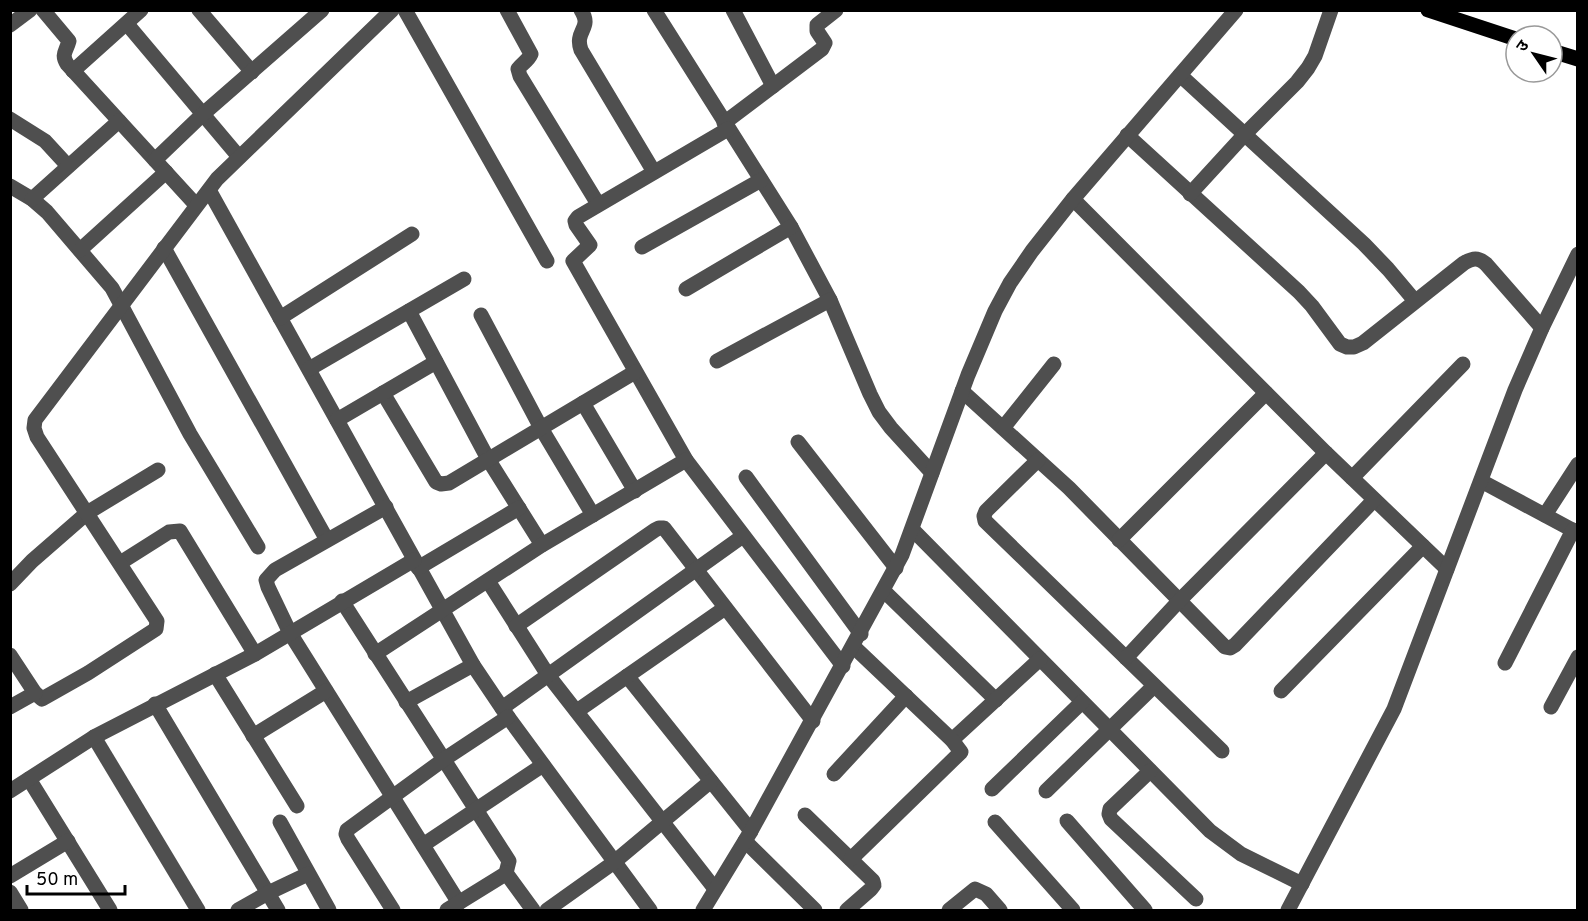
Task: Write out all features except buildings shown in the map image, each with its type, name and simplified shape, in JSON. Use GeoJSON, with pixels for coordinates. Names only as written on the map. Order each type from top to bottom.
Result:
{"type":"FeatureCollection","features":[{"type":"Feature","properties":{"kind":"main road"},"geometry":{"type":"LineString","coordinates":[[1428,10],[1504,35]]}},
{"type":"Feature","properties":{"kind":"street"},"geometry":{"type":"LineString","coordinates":[[10,25],[30,10]]}},
{"type":"Feature","properties":{"kind":"street"},"geometry":{"type":"LineString","coordinates":[[43,10],[69,41],[63,58],[73,71],[196,205]]}},
{"type":"Feature","properties":{"kind":"street"},"geometry":{"type":"LineString","coordinates":[[73,71],[141,10]]}},
{"type":"Feature","properties":{"kind":"street"},"geometry":{"type":"LineString","coordinates":[[199,10],[252,72]]}},
{"type":"Feature","properties":{"kind":"street"},"geometry":{"type":"LineString","coordinates":[[155,160],[203,114],[322,10]]}},
{"type":"Feature","properties":{"kind":"street"},"geometry":{"type":"LineString","coordinates":[[405,10],[547,261]]}},
{"type":"Feature","properties":{"kind":"street"},"geometry":{"type":"LineString","coordinates":[[507,10],[531,54],[518,69],[520,76],[598,204]]}},
{"type":"Feature","properties":{"kind":"street"},"geometry":{"type":"LineString","coordinates":[[581,10],[586,24],[579,36],[581,51],[654,172]]}},
{"type":"Feature","properties":{"kind":"street"},"geometry":{"type":"LineString","coordinates":[[733,10],[773,86]]}},
{"type":"Feature","properties":{"kind":"street"},"geometry":{"type":"LineString","coordinates":[[836,10],[818,16],[817,31],[825,43],[822,49],[726,126],[654,172],[598,204],[575,221],[590,245],[573,261],[686,460],[843,666]]}},
{"type":"Feature","properties":{"kind":"street"},"geometry":{"type":"LineString","coordinates":[[703,910],[813,721],[896,568],[962,391],[995,311],[1010,283],[1073,199],[1236,10]]}},
{"type":"Feature","properties":{"kind":"street"},"geometry":{"type":"LineString","coordinates":[[1190,194],[1308,68],[1315,56],[1331,10]]}},
{"type":"Feature","properties":{"kind":"street"},"geometry":{"type":"LineString","coordinates":[[10,655],[35,693],[42,699],[156,630],[157,621],[37,437],[34,428],[35,420],[209,190],[391,11]]}},
{"type":"Feature","properties":{"kind":"street"},"geometry":{"type":"LineString","coordinates":[[659,12],[726,126],[791,227],[830,300],[879,412],[932,473]]}},
{"type":"Feature","properties":{"kind":"street"},"geometry":{"type":"LineString","coordinates":[[127,24],[239,158]]}},
{"type":"Feature","properties":{"kind":"street"},"geometry":{"type":"LineString","coordinates":[[1180,75],[1364,244],[1415,301]]}},
{"type":"Feature","properties":{"kind":"street"},"geometry":{"type":"LineString","coordinates":[[11,121],[45,141],[68,166]]}},
{"type":"Feature","properties":{"kind":"street"},"geometry":{"type":"LineString","coordinates":[[32,199],[119,121]]}},
{"type":"Feature","properties":{"kind":"street"},"geometry":{"type":"LineString","coordinates":[[1126,135],[1299,292],[1340,344],[1354,347],[1363,343],[1472,258],[1479,258],[1486,264],[1542,328]]}},
{"type":"Feature","properties":{"kind":"street"},"geometry":{"type":"LineString","coordinates":[[80,250],[166,172]]}},
{"type":"Feature","properties":{"kind":"street"},"geometry":{"type":"LineString","coordinates":[[642,247],[761,180]]}},
{"type":"Feature","properties":{"kind":"street"},"geometry":{"type":"LineString","coordinates":[[10,186],[32,199],[64,230],[112,288],[190,434],[258,547]]}},
{"type":"Feature","properties":{"kind":"street"},"geometry":{"type":"LineString","coordinates":[[209,190],[473,665],[613,863],[650,910]]}},
{"type":"Feature","properties":{"kind":"street"},"geometry":{"type":"LineString","coordinates":[[1073,199],[1326,453],[1447,569]]}},
{"type":"Feature","properties":{"kind":"street"},"geometry":{"type":"LineString","coordinates":[[686,289],[791,227]]}},
{"type":"Feature","properties":{"kind":"street"},"geometry":{"type":"LineString","coordinates":[[280,318],[412,234]]}},
{"type":"Feature","properties":{"kind":"street"},"geometry":{"type":"LineString","coordinates":[[164,248],[327,540]]}},
{"type":"Feature","properties":{"kind":"street"},"geometry":{"type":"LineString","coordinates":[[1288,910],[1394,709],[1515,390],[1578,254]]}},
{"type":"Feature","properties":{"kind":"street"},"geometry":{"type":"LineString","coordinates":[[309,369],[464,279]]}},
{"type":"Feature","properties":{"kind":"street"},"geometry":{"type":"LineString","coordinates":[[717,361],[830,300]]}},
{"type":"Feature","properties":{"kind":"street"},"geometry":{"type":"LineString","coordinates":[[409,312],[488,459],[542,545]]}},
{"type":"Feature","properties":{"kind":"street"},"geometry":{"type":"LineString","coordinates":[[481,315],[541,428],[593,515]]}},
{"type":"Feature","properties":{"kind":"street"},"geometry":{"type":"LineString","coordinates":[[337,420],[436,362]]}},
{"type":"Feature","properties":{"kind":"street"},"geometry":{"type":"LineString","coordinates":[[1003,428],[1054,364]]}},
{"type":"Feature","properties":{"kind":"street"},"geometry":{"type":"LineString","coordinates":[[1352,478],[1463,364]]}},
{"type":"Feature","properties":{"kind":"street"},"geometry":{"type":"LineString","coordinates":[[383,393],[436,482],[441,484],[449,483],[635,372]]}},
{"type":"Feature","properties":{"kind":"street"},"geometry":{"type":"LineString","coordinates":[[962,391],[1070,488],[1179,601],[1222,644],[1230,648],[1374,500]]}},
{"type":"Feature","properties":{"kind":"street"},"geometry":{"type":"LineString","coordinates":[[1119,540],[1266,393]]}},
{"type":"Feature","properties":{"kind":"street"},"geometry":{"type":"LineString","coordinates":[[583,403],[635,490]]}},
{"type":"Feature","properties":{"kind":"street"},"geometry":{"type":"LineString","coordinates":[[798,442],[896,568]]}},
{"type":"Feature","properties":{"kind":"street"},"geometry":{"type":"LineString","coordinates":[[1126,658],[1179,601],[1326,453]]}},
{"type":"Feature","properties":{"kind":"street"},"geometry":{"type":"LineString","coordinates":[[375,654],[542,545],[686,460]]}},
{"type":"Feature","properties":{"kind":"street"},"geometry":{"type":"LineString","coordinates":[[1038,460],[986,511],[985,520],[1222,751]]}},
{"type":"Feature","properties":{"kind":"street"},"geometry":{"type":"LineString","coordinates":[[1545,515],[1578,464]]}},
{"type":"Feature","properties":{"kind":"street"},"geometry":{"type":"LineString","coordinates":[[10,584],[32,561],[87,513],[158,470]]}},
{"type":"Feature","properties":{"kind":"street"},"geometry":{"type":"LineString","coordinates":[[746,477],[857,640],[906,696],[952,740],[961,752],[851,859]]}},
{"type":"Feature","properties":{"kind":"street"},"geometry":{"type":"LineString","coordinates":[[1480,481],[1575,531],[1505,663]]}},
{"type":"Feature","properties":{"kind":"street"},"geometry":{"type":"LineString","coordinates":[[342,601],[510,861],[506,873],[453,907],[423,845],[290,633],[266,580],[275,570],[386,507]]}},
{"type":"Feature","properties":{"kind":"street"},"geometry":{"type":"LineString","coordinates":[[10,790],[94,737],[255,654],[342,601],[519,508]]}},
{"type":"Feature","properties":{"kind":"street"},"geometry":{"type":"LineString","coordinates":[[516,626],[658,528],[667,531],[813,721]]}},
{"type":"Feature","properties":{"kind":"street"},"geometry":{"type":"LineString","coordinates":[[912,530],[1210,831],[1230,847],[1302,884]]}},
{"type":"Feature","properties":{"kind":"street"},"geometry":{"type":"LineString","coordinates":[[120,563],[169,531],[180,531],[255,654]]}},
{"type":"Feature","properties":{"kind":"street"},"geometry":{"type":"LineString","coordinates":[[393,910],[346,834],[350,826],[443,760],[548,675],[743,536]]}},
{"type":"Feature","properties":{"kind":"street"},"geometry":{"type":"LineString","coordinates":[[1281,691],[1423,546]]}},
{"type":"Feature","properties":{"kind":"street"},"geometry":{"type":"LineString","coordinates":[[488,581],[548,675],[715,889]]}},
{"type":"Feature","properties":{"kind":"street"},"geometry":{"type":"LineString","coordinates":[[884,591],[996,700]]}},
{"type":"Feature","properties":{"kind":"street"},"geometry":{"type":"LineString","coordinates":[[577,711],[725,608]]}},
{"type":"Feature","properties":{"kind":"street"},"geometry":{"type":"LineString","coordinates":[[1551,707],[1578,657]]}},
{"type":"Feature","properties":{"kind":"street"},"geometry":{"type":"LineString","coordinates":[[952,740],[1040,659]]}},
{"type":"Feature","properties":{"kind":"street"},"geometry":{"type":"LineString","coordinates":[[406,702],[473,665]]}},
{"type":"Feature","properties":{"kind":"street"},"geometry":{"type":"LineString","coordinates":[[215,674],[297,806]]}},
{"type":"Feature","properties":{"kind":"street"},"geometry":{"type":"LineString","coordinates":[[627,676],[711,781],[748,836],[815,910]]}},
{"type":"Feature","properties":{"kind":"street"},"geometry":{"type":"LineString","coordinates":[[1046,790],[1154,686]]}},
{"type":"Feature","properties":{"kind":"street"},"geometry":{"type":"LineString","coordinates":[[254,736],[326,691]]}},
{"type":"Feature","properties":{"kind":"street"},"geometry":{"type":"LineString","coordinates":[[10,707],[35,693]]}},
{"type":"Feature","properties":{"kind":"street"},"geometry":{"type":"LineString","coordinates":[[834,774],[906,696]]}},
{"type":"Feature","properties":{"kind":"street"},"geometry":{"type":"LineString","coordinates":[[992,789],[1082,702]]}},
{"type":"Feature","properties":{"kind":"street"},"geometry":{"type":"LineString","coordinates":[[155,704],[278,910]]}},
{"type":"Feature","properties":{"kind":"street"},"geometry":{"type":"LineString","coordinates":[[94,737],[198,910]]}},
{"type":"Feature","properties":{"kind":"street"},"geometry":{"type":"LineString","coordinates":[[423,845],[543,765]]}},
{"type":"Feature","properties":{"kind":"street"},"geometry":{"type":"LineString","coordinates":[[1150,771],[1110,809],[1109,813],[1112,819],[1196,899]]}},
{"type":"Feature","properties":{"kind":"street"},"geometry":{"type":"LineString","coordinates":[[29,779],[68,841],[104,908]]}},
{"type":"Feature","properties":{"kind":"street"},"geometry":{"type":"LineString","coordinates":[[548,910],[565,906],[711,781]]}},
{"type":"Feature","properties":{"kind":"street"},"geometry":{"type":"LineString","coordinates":[[805,815],[869,876],[874,885],[847,910]]}},
{"type":"Feature","properties":{"kind":"street"},"geometry":{"type":"LineString","coordinates":[[1066,821],[1145,910]]}},
{"type":"Feature","properties":{"kind":"street"},"geometry":{"type":"LineString","coordinates":[[280,822],[329,910]]}},
{"type":"Feature","properties":{"kind":"street"},"geometry":{"type":"LineString","coordinates":[[994,822],[1073,910]]}},
{"type":"Feature","properties":{"kind":"street"},"geometry":{"type":"LineString","coordinates":[[10,876],[68,841]]}},
{"type":"Feature","properties":{"kind":"street"},"geometry":{"type":"LineString","coordinates":[[506,873],[533,910]]}},
{"type":"Feature","properties":{"kind":"street"},"geometry":{"type":"LineString","coordinates":[[238,910],[308,874]]}},
{"type":"Feature","properties":{"kind":"street"},"geometry":{"type":"LineString","coordinates":[[949,910],[975,889],[986,894],[1000,910]]}},
{"type":"Feature","properties":{"kind":"street"},"geometry":{"type":"LineString","coordinates":[[10,892],[21,910]]}}]}
